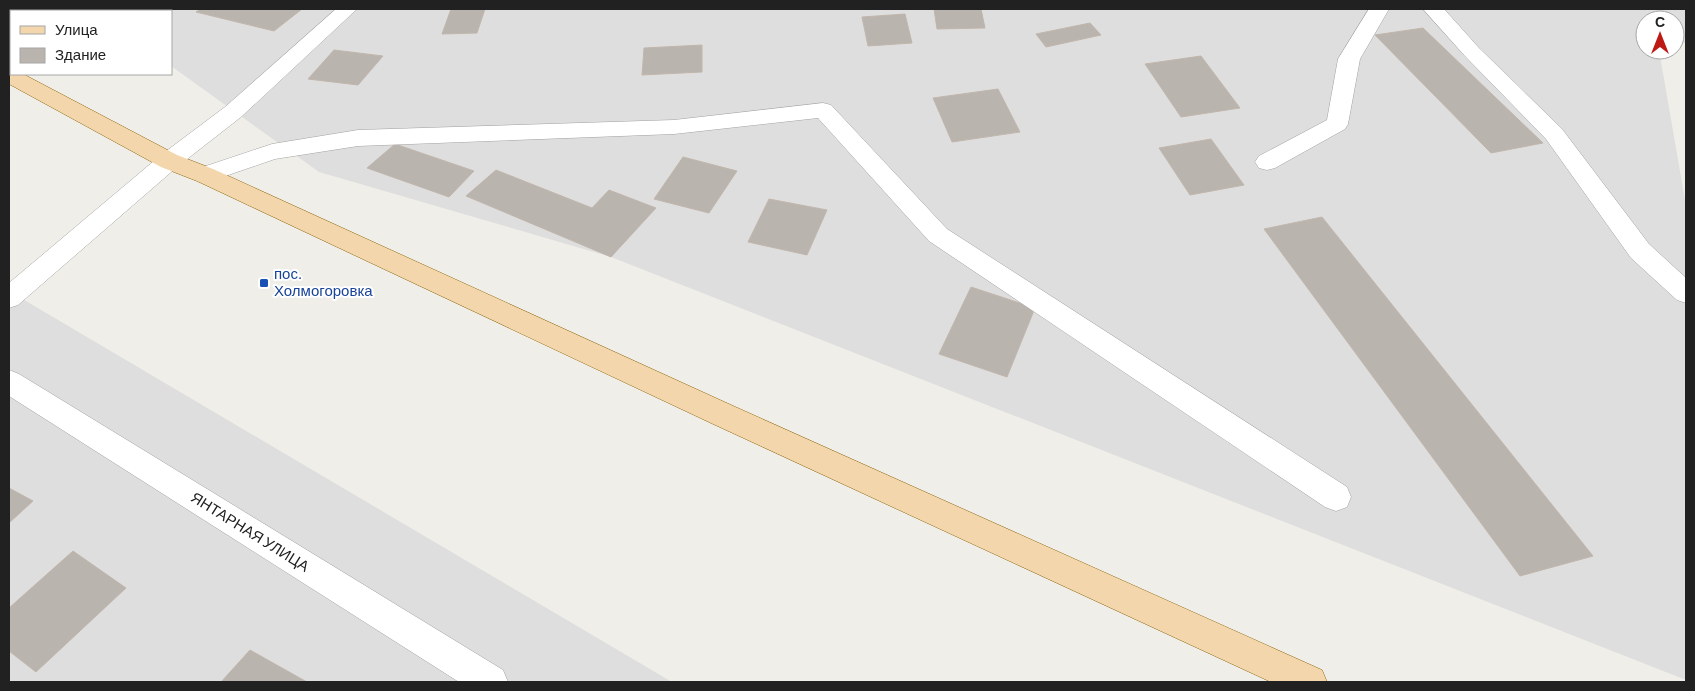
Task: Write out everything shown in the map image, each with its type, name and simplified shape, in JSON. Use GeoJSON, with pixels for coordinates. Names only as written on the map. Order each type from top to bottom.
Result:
{"type":"FeatureCollection","features":[{"type":"Feature","properties":{"kind":"main road"},"geometry":{"type":"LineString","coordinates":[[9,75],[169,161],[205,175],[739,422],[1310,682]]}},
{"type":"Feature","properties":{"kind":"street"},"geometry":{"type":"LineString","coordinates":[[9,298],[169,161],[233,112],[347,9]]}},
{"type":"Feature","properties":{"kind":"street"},"geometry":{"type":"LineString","coordinates":[[1267,162],[1337,124],[1350,60],[1379,9]]}},
{"type":"Feature","properties":{"kind":"street"},"geometry":{"type":"LineString","coordinates":[[1433,9],[1472,52],[1554,134],[1640,251],[1686,293]]}},
{"type":"Feature","properties":{"kind":"street"},"geometry":{"type":"LineString","coordinates":[[205,175],[272,152],[358,138],[674,127],[823,110],[938,235],[1336,497]]}},
{"type":"Feature","properties":{"kind":"street","name":"ЯНТАРНАЯ УЛИЦА"},"geometry":{"type":"LineString","coordinates":[[9,382],[491,682]]}},
{"type":"Feature","properties":{"kind":"shaded area"},"geometry":{"type":"Polygon","coordinates":[[[91,9],[1686,9],[1686,43],[1685,10],[1635,10],[1635,60],[1661,60],[1686,206],[1686,680],[611,257],[319,172],[172,67],[172,10],[91,9]]]}},
{"type":"Feature","properties":{"kind":"shaded area"},"geometry":{"type":"Polygon","coordinates":[[[9,291],[672,682],[9,682],[9,291]]]}},
{"type":"Feature","properties":{"kind":"building"},"geometry":{"type":"Polygon","coordinates":[[[201,9],[302,9],[274,31],[196,12],[201,9]]]}},
{"type":"Feature","properties":{"kind":"building"},"geometry":{"type":"Polygon","coordinates":[[[451,9],[485,9],[477,33],[442,34],[451,9]]]}},
{"type":"Feature","properties":{"kind":"building"},"geometry":{"type":"Polygon","coordinates":[[[934,9],[981,9],[985,28],[937,29],[934,9]]]}},
{"type":"Feature","properties":{"kind":"building"},"geometry":{"type":"Polygon","coordinates":[[[905,14],[912,43],[868,46],[862,17],[905,14]]]}},
{"type":"Feature","properties":{"kind":"building"},"geometry":{"type":"Polygon","coordinates":[[[1090,23],[1101,35],[1046,47],[1036,34],[1090,23]]]}},
{"type":"Feature","properties":{"kind":"building"},"geometry":{"type":"Polygon","coordinates":[[[1423,28],[1543,143],[1491,153],[1375,35],[1423,28]]]}},
{"type":"Feature","properties":{"kind":"building"},"geometry":{"type":"Polygon","coordinates":[[[702,45],[702,72],[642,75],[644,48],[702,45]]]}},
{"type":"Feature","properties":{"kind":"building"},"geometry":{"type":"Polygon","coordinates":[[[334,50],[383,56],[358,85],[308,79],[334,50]]]}},
{"type":"Feature","properties":{"kind":"building"},"geometry":{"type":"Polygon","coordinates":[[[1201,56],[1240,108],[1181,117],[1145,64],[1201,56]]]}},
{"type":"Feature","properties":{"kind":"building"},"geometry":{"type":"Polygon","coordinates":[[[998,89],[1020,132],[952,142],[933,98],[998,89]]]}},
{"type":"Feature","properties":{"kind":"building"},"geometry":{"type":"Polygon","coordinates":[[[1211,139],[1244,185],[1190,195],[1159,148],[1211,139]]]}},
{"type":"Feature","properties":{"kind":"building"},"geometry":{"type":"Polygon","coordinates":[[[395,144],[474,171],[449,197],[367,168],[395,144]]]}},
{"type":"Feature","properties":{"kind":"building"},"geometry":{"type":"Polygon","coordinates":[[[683,157],[737,171],[709,213],[654,199],[683,157]]]}},
{"type":"Feature","properties":{"kind":"building"},"geometry":{"type":"Polygon","coordinates":[[[496,170],[592,208],[609,190],[656,208],[611,257],[466,196],[496,170]]]}},
{"type":"Feature","properties":{"kind":"building"},"geometry":{"type":"Polygon","coordinates":[[[769,199],[827,210],[807,255],[748,242],[769,199]]]}},
{"type":"Feature","properties":{"kind":"building"},"geometry":{"type":"Polygon","coordinates":[[[1322,217],[1593,556],[1520,576],[1264,229],[1322,217]]]}},
{"type":"Feature","properties":{"kind":"building"},"geometry":{"type":"Polygon","coordinates":[[[971,287],[1035,308],[1007,377],[939,354],[971,287]]]}},
{"type":"Feature","properties":{"kind":"building"},"geometry":{"type":"Polygon","coordinates":[[[9,488],[33,501],[9,523],[9,488]]]}},
{"type":"Feature","properties":{"kind":"building"},"geometry":{"type":"Polygon","coordinates":[[[73,551],[126,588],[36,672],[9,651],[9,608],[73,551]]]}},
{"type":"Feature","properties":{"kind":"building"},"geometry":{"type":"Polygon","coordinates":[[[250,650],[307,682],[221,682],[250,650]]]}},
{"type":"Feature","properties":{"kind":"place","name":"пос. Холмогоровка"},"geometry":{"type":"Point","coordinates":[264,283]}}]}
